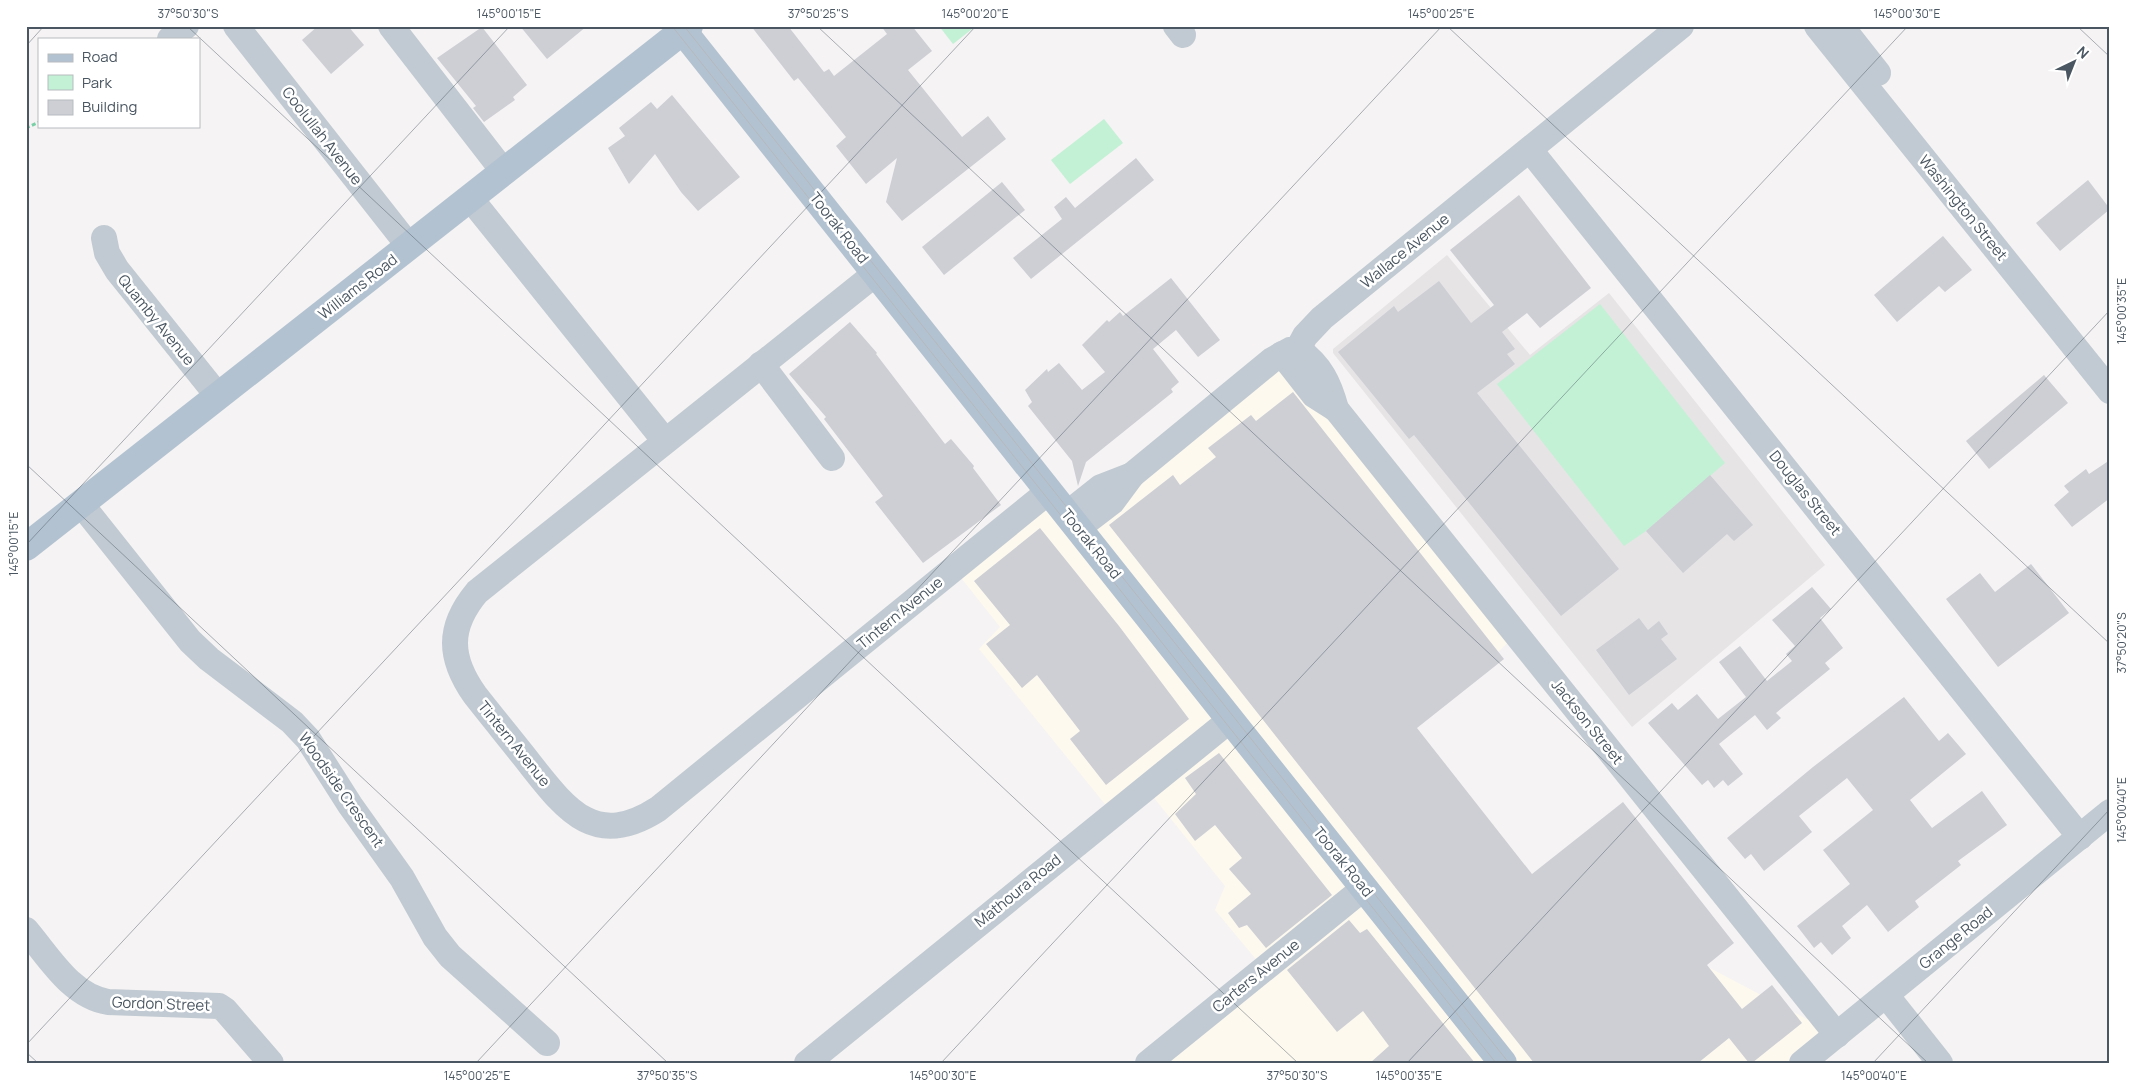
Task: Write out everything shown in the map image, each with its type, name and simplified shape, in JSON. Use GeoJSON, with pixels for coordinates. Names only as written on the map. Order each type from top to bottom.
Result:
{"type":"FeatureCollection","features":[{"type":"Feature","properties":{"kind":"main road","name":"Williams Road"},"geometry":{"type":"LineString","coordinates":[[26,547],[504,172],[683,28]]}},
{"type":"Feature","properties":{"kind":"main road","name":"Toorak Road"},"geometry":{"type":"LineString","coordinates":[[683,28],[1048,492],[1364,888],[1496,1060]]}},
{"type":"Feature","properties":{"kind":"street"},"geometry":{"type":"LineString","coordinates":[[171,38],[186,26]]}},
{"type":"Feature","properties":{"kind":"street","name":"Coolullah Avenue"},"geometry":{"type":"LineString","coordinates":[[236,26],[409,246]]}},
{"type":"Feature","properties":{"kind":"street"},"geometry":{"type":"LineString","coordinates":[[391,26],[504,172]]}},
{"type":"Feature","properties":{"kind":"street","name":"Wallace Avenue"},"geometry":{"type":"LineString","coordinates":[[1073,521],[1101,487],[1132,475],[1290,352],[1322,318],[1681,26]]}},
{"type":"Feature","properties":{"kind":"street","name":"Washington Street"},"geometry":{"type":"LineString","coordinates":[[1817,26],[2110,391]]}},
{"type":"Feature","properties":{"kind":"street","name":"Washington Street"},"geometry":{"type":"LineString","coordinates":[[1841,26],[2110,364]]}},
{"type":"Feature","properties":{"kind":"street","name":"Douglas Street"},"geometry":{"type":"LineString","coordinates":[[1530,150],[2080,837]]}},
{"type":"Feature","properties":{"kind":"street"},"geometry":{"type":"LineString","coordinates":[[470,198],[665,441]]}},
{"type":"Feature","properties":{"kind":"street","name":"Quamby Avenue"},"geometry":{"type":"LineString","coordinates":[[104,238],[107,253],[117,270],[218,396]]}},
{"type":"Feature","properties":{"kind":"street","name":"Tintern Avenue"},"geometry":{"type":"LineString","coordinates":[[876,274],[477,592],[465,606],[455,635],[458,664],[464,680],[475,695],[566,808],[586,820],[599,824],[632,824],[658,809],[1048,492]]}},
{"type":"Feature","properties":{"kind":"street","name":"Jackson Street"},"geometry":{"type":"LineString","coordinates":[[1290,352],[1314,395],[1336,410],[1837,1035]]}},
{"type":"Feature","properties":{"kind":"street"},"geometry":{"type":"LineString","coordinates":[[761,364],[832,458]]}},
{"type":"Feature","properties":{"kind":"street","name":"Woodside Crescent"},"geometry":{"type":"LineString","coordinates":[[81,504],[190,641],[209,659],[292,722],[308,739],[350,805],[402,878],[435,936],[450,956],[547,1043]]}},
{"type":"Feature","properties":{"kind":"street","name":"Mathoura Road"},"geometry":{"type":"LineString","coordinates":[[807,1063],[1230,720]]}},
{"type":"Feature","properties":{"kind":"street","name":"Grange Road"},"geometry":{"type":"LineString","coordinates":[[1802,1063],[2110,812]]}},
{"type":"Feature","properties":{"kind":"street","name":"Carters Avenue"},"geometry":{"type":"LineString","coordinates":[[1148,1063],[1364,888]]}},
{"type":"Feature","properties":{"kind":"street","name":"Gordon Street"},"geometry":{"type":"LineString","coordinates":[[26,930],[71,982],[85,995],[95,1000],[108,1002],[219,1006],[225,1010],[271,1063]]}},
{"type":"Feature","properties":{"kind":"street"},"geometry":{"type":"LineString","coordinates":[[1886,996],[1940,1063]]}},
{"type":"Feature","properties":{"kind":"path"},"geometry":{"type":"LineString","coordinates":[[26,128],[38,122]]}},
{"type":"Feature","properties":{"kind":"shaded area"},"geometry":{"type":"Polygon","coordinates":[[[1447,255],[1530,355],[1609,293],[1825,565],[1632,727],[1333,353],[1333,349],[1447,255]]]}},
{"type":"Feature","properties":{"kind":"shaded area"},"geometry":{"type":"Polygon","coordinates":[[[1282,354],[1516,635],[1417,728],[1532,874],[1837,1035],[1802,1063],[1148,1063],[1264,969],[1215,910],[1225,886],[1146,788],[1113,814],[979,649],[1000,627],[954,569],[1048,492],[1067,514],[1282,354]]]}},
{"type":"Feature","properties":{"kind":"green space"},"geometry":{"type":"Polygon","coordinates":[[[939,26],[976,26],[953,44],[939,26]]]}},
{"type":"Feature","properties":{"kind":"green space"},"geometry":{"type":"Polygon","coordinates":[[[1104,119],[1123,143],[1070,184],[1051,160],[1104,119]]]}},
{"type":"Feature","properties":{"kind":"green space"},"geometry":{"type":"Polygon","coordinates":[[[1600,304],[1725,463],[1646,531],[1624,546],[1497,384],[1600,304]]]}},
{"type":"Feature","properties":{"kind":"building"},"geometry":{"type":"Polygon","coordinates":[[[318,26],[348,26],[364,45],[331,74],[302,40],[318,26]]]}},
{"type":"Feature","properties":{"kind":"building"},"geometry":{"type":"Polygon","coordinates":[[[520,26],[587,26],[547,59],[520,26]]]}},
{"type":"Feature","properties":{"kind":"building"},"geometry":{"type":"Polygon","coordinates":[[[751,26],[788,26],[824,72],[829,69],[834,76],[887,34],[881,26],[912,26],[932,51],[908,70],[962,137],[988,116],[1006,139],[902,221],[886,202],[897,158],[866,184],[836,146],[846,137],[798,78],[794,81],[751,26]]]}},
{"type":"Feature","properties":{"kind":"building"},"geometry":{"type":"Polygon","coordinates":[[[482,27],[527,85],[513,97],[515,100],[484,122],[473,108],[476,106],[437,58],[482,27]]]}},
{"type":"Feature","properties":{"kind":"building"},"geometry":{"type":"Polygon","coordinates":[[[672,95],[740,177],[698,211],[681,192],[655,154],[629,184],[608,148],[625,136],[619,128],[651,102],[657,109],[672,95]]]}},
{"type":"Feature","properties":{"kind":"building"},"geometry":{"type":"Polygon","coordinates":[[[1136,158],[1154,180],[1031,279],[1013,258],[1062,219],[1054,207],[1066,197],[1075,208],[1136,158]]]}},
{"type":"Feature","properties":{"kind":"building"},"geometry":{"type":"Polygon","coordinates":[[[2088,180],[2110,209],[2060,251],[2036,223],[2088,180]]]}},
{"type":"Feature","properties":{"kind":"building"},"geometry":{"type":"Polygon","coordinates":[[[1002,182],[1025,210],[944,275],[922,247],[1002,182]]]}},
{"type":"Feature","properties":{"kind":"building"},"geometry":{"type":"Polygon","coordinates":[[[1519,195],[1591,288],[1540,328],[1527,313],[1502,332],[1515,349],[1507,354],[1515,364],[1477,393],[1619,569],[1561,616],[1414,435],[1409,439],[1338,352],[1394,306],[1398,312],[1439,281],[1471,323],[1494,305],[1450,250],[1519,195]]]}},
{"type":"Feature","properties":{"kind":"building"},"geometry":{"type":"Polygon","coordinates":[[[1943,236],[1972,270],[1945,292],[1939,286],[1897,322],[1874,295],[1943,236]]]}},
{"type":"Feature","properties":{"kind":"building"},"geometry":{"type":"Polygon","coordinates":[[[1171,278],[1220,340],[1198,357],[1176,330],[1153,349],[1179,382],[1171,389],[1173,392],[1086,462],[1078,486],[1072,461],[1028,406],[1032,402],[1025,390],[1047,369],[1048,372],[1059,363],[1082,390],[1105,372],[1082,345],[1107,320],[1109,322],[1120,312],[1123,316],[1171,278]]]}},
{"type":"Feature","properties":{"kind":"building"},"geometry":{"type":"Polygon","coordinates":[[[850,322],[877,353],[945,444],[951,439],[974,466],[973,468],[1001,505],[923,563],[875,502],[883,496],[824,419],[826,417],[789,374],[850,322]]]}},
{"type":"Feature","properties":{"kind":"building"},"geometry":{"type":"Polygon","coordinates":[[[2044,375],[2068,403],[1989,469],[1966,441],[2044,375]]]}},
{"type":"Feature","properties":{"kind":"building"},"geometry":{"type":"Polygon","coordinates":[[[1293,392],[1504,659],[1417,728],[1532,874],[1623,802],[1734,943],[1707,965],[1742,1009],[1772,985],[1802,1023],[1752,1063],[1749,1063],[1729,1038],[1698,1063],[1534,1063],[1109,525],[1173,475],[1180,485],[1216,457],[1208,448],[1251,415],[1256,421],[1293,392]]]}},
{"type":"Feature","properties":{"kind":"building"},"geometry":{"type":"Polygon","coordinates":[[[2110,460],[2110,498],[2072,527],[2054,505],[2069,492],[2064,486],[2086,469],[2089,474],[2110,460]]]}},
{"type":"Feature","properties":{"kind":"building"},"geometry":{"type":"Polygon","coordinates":[[[1710,475],[1753,525],[1734,541],[1727,534],[1683,573],[1646,531],[1710,475]]]}},
{"type":"Feature","properties":{"kind":"building"},"geometry":{"type":"Polygon","coordinates":[[[1040,528],[1119,626],[1189,719],[1106,785],[1070,739],[1080,731],[1037,675],[1022,688],[986,644],[1010,625],[974,581],[1040,528]]]}},
{"type":"Feature","properties":{"kind":"building"},"geometry":{"type":"Polygon","coordinates":[[[2031,564],[2069,613],[1998,667],[1946,599],[1980,573],[1995,592],[2031,564]]]}},
{"type":"Feature","properties":{"kind":"building"},"geometry":{"type":"Polygon","coordinates":[[[1812,587],[1831,609],[1820,618],[1843,648],[1825,663],[1830,669],[1776,713],[1781,718],[1767,730],[1755,715],[1719,744],[1743,774],[1728,786],[1723,780],[1714,788],[1708,780],[1702,785],[1648,723],[1672,703],[1678,710],[1697,694],[1718,719],[1746,697],[1719,662],[1740,646],[1767,681],[1792,661],[1786,654],[1795,646],[1772,620],[1812,587]]]}},
{"type":"Feature","properties":{"kind":"building"},"geometry":{"type":"Polygon","coordinates":[[[1639,618],[1648,630],[1659,621],[1668,634],[1661,639],[1677,659],[1629,695],[1596,650],[1639,618]]]}},
{"type":"Feature","properties":{"kind":"building"},"geometry":{"type":"Polygon","coordinates":[[[1904,697],[1939,741],[1948,733],[1966,754],[1910,800],[1932,828],[1982,791],[2007,825],[1958,861],[1961,865],[1915,901],[1919,907],[1888,932],[1867,905],[1842,926],[1851,938],[1832,955],[1821,942],[1814,948],[1797,926],[1850,884],[1823,850],[1873,810],[1847,778],[1799,816],[1812,832],[1764,871],[1751,854],[1745,859],[1727,838],[1813,767],[1904,697]]]}},
{"type":"Feature","properties":{"kind":"building"},"geometry":{"type":"Polygon","coordinates":[[[1219,753],[1332,895],[1266,948],[1247,925],[1239,928],[1228,913],[1251,894],[1229,869],[1242,858],[1215,825],[1195,841],[1175,814],[1196,794],[1185,778],[1219,753]]]}},
{"type":"Feature","properties":{"kind":"building"},"geometry":{"type":"Polygon","coordinates":[[[1349,920],[1360,933],[1367,929],[1475,1063],[1370,1063],[1389,1046],[1363,1011],[1337,1032],[1287,970],[1349,920]]]}},
{"type":"Feature","properties":{"kind":"tram line"},"geometry":{"type":"LineString","coordinates":[[672,26],[1496,1063]]}},
{"type":"Feature","properties":{"kind":"tram line"},"geometry":{"type":"LineString","coordinates":[[684,26],[1509,1063]]}}]}
